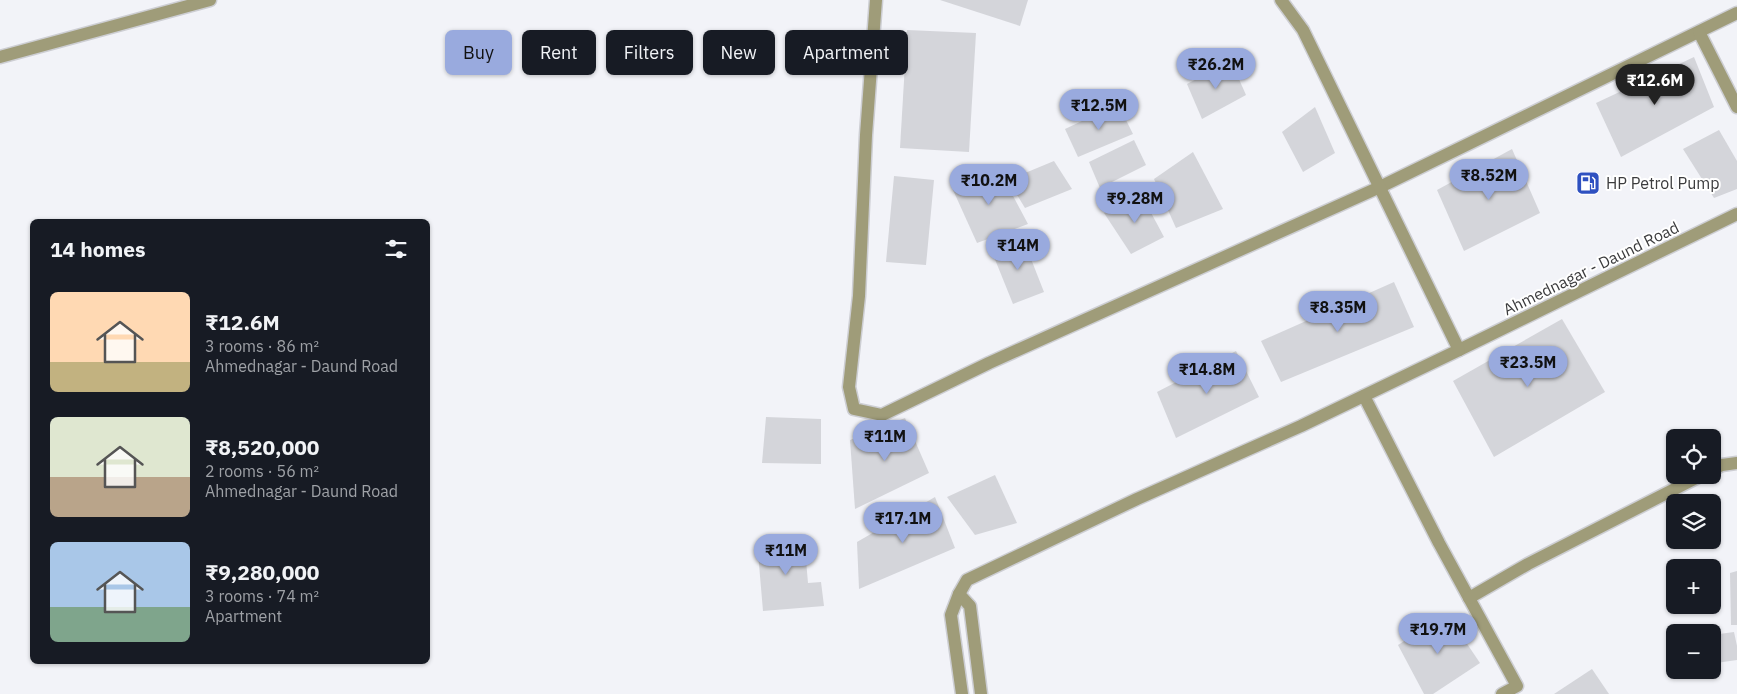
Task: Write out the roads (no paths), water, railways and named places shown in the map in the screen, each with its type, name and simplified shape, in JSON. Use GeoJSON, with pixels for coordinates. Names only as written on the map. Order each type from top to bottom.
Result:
{"type":"FeatureCollection","features":[{"type":"Feature","properties":{"kind":"street"},"geometry":{"type":"LineString","coordinates":[[0,57],[210,0]]}},
{"type":"Feature","properties":{"kind":"street"},"geometry":{"type":"LineString","coordinates":[[876,0],[866,135],[859,296],[849,388],[854,410],[882,415],[989,363],[1380,187],[1737,12]]}},
{"type":"Feature","properties":{"kind":"street"},"geometry":{"type":"LineString","coordinates":[[1281,0],[1303,30],[1460,350]]}},
{"type":"Feature","properties":{"kind":"street"},"geometry":{"type":"LineString","coordinates":[[1699,32],[1737,106]]}},
{"type":"Feature","properties":{"kind":"street","name":"Ahmednagar - Daund Road"},"geometry":{"type":"LineString","coordinates":[[959,594],[967,580],[983,572],[1137,498],[1301,426],[1737,214]]}},
{"type":"Feature","properties":{"kind":"street"},"geometry":{"type":"LineString","coordinates":[[1364,396],[1469,598],[1520,690],[1502,694]]}},
{"type":"Feature","properties":{"kind":"street"},"geometry":{"type":"LineString","coordinates":[[1721,466],[1737,463]]}},
{"type":"Feature","properties":{"kind":"street"},"geometry":{"type":"LineString","coordinates":[[1469,598],[1528,564],[1684,484]]}},
{"type":"Feature","properties":{"kind":"street"},"geometry":{"type":"LineString","coordinates":[[962,694],[951,615],[959,594],[970,606],[981,694]]}},
{"type":"Feature","properties":{"kind":"place","name":"HP Petrol Pump"},"geometry":{"type":"Point","coordinates":[1588,183]}}]}
